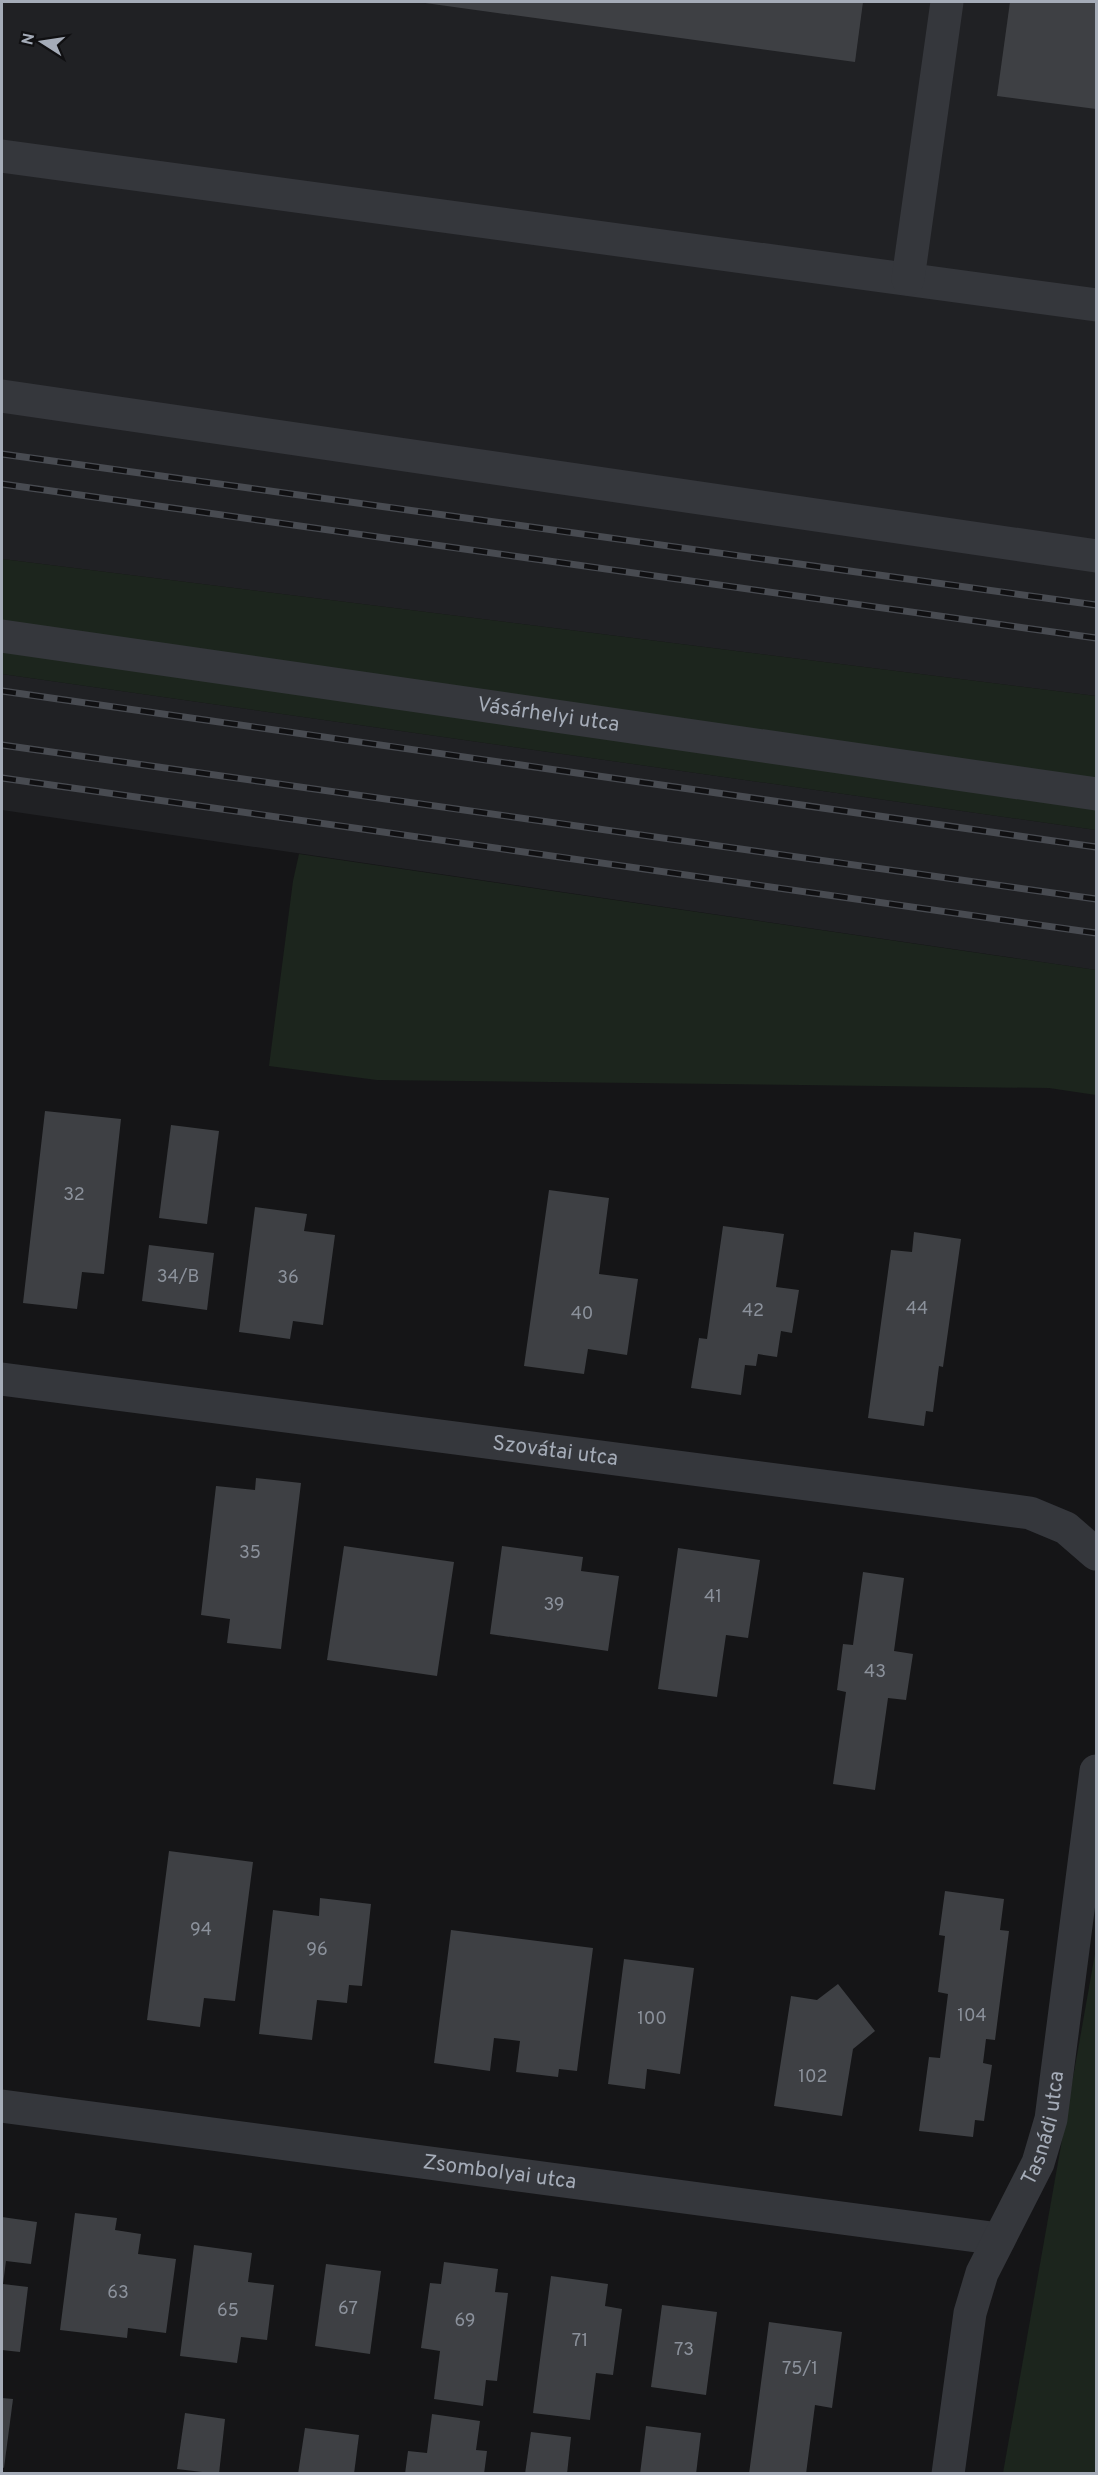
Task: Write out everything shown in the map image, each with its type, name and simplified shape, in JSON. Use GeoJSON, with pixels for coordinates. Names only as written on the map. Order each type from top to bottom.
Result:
{"type":"FeatureCollection","features":[{"type":"Feature","properties":{"kind":"street"},"geometry":{"type":"LineString","coordinates":[[908,279],[947,2]]}},
{"type":"Feature","properties":{"kind":"street"},"geometry":{"type":"LineString","coordinates":[[2,156],[1096,305]]}},
{"type":"Feature","properties":{"kind":"street"},"geometry":{"type":"LineString","coordinates":[[2,396],[1096,556]]}},
{"type":"Feature","properties":{"kind":"street","name":"Vásárhelyi utca"},"geometry":{"type":"LineString","coordinates":[[2,636],[1096,794]]}},
{"type":"Feature","properties":{"kind":"street","name":"Szovátai utca"},"geometry":{"type":"LineString","coordinates":[[2,1379],[1030,1513],[1066,1528],[1096,1554]]}},
{"type":"Feature","properties":{"kind":"street","name":"Tasnádi utca"},"geometry":{"type":"LineString","coordinates":[[948,2474],[969,2313],[982,2272],[1038,2163],[1051,2119],[1096,1771]]}},
{"type":"Feature","properties":{"kind":"street","name":"Zsombolyai utca"},"geometry":{"type":"LineString","coordinates":[[2,2106],[999,2239]]}},
{"type":"Feature","properties":{"kind":"shaded area"},"geometry":{"type":"Polygon","coordinates":[[[2,2],[1096,2],[1096,696],[2,559],[2,2]]]}},
{"type":"Feature","properties":{"kind":"shaded area"},"geometry":{"type":"Polygon","coordinates":[[[2,559],[1096,696],[1096,830],[2,674],[2,559]]]}},
{"type":"Feature","properties":{"kind":"shaded area"},"geometry":{"type":"Polygon","coordinates":[[[2,674],[1096,830],[1096,970],[2,810],[2,674]]]}},
{"type":"Feature","properties":{"kind":"shaded area"},"geometry":{"type":"Polygon","coordinates":[[[299,854],[1096,970],[1096,1095],[1049,1088],[377,1080],[269,1066],[293,881],[299,854]]]}},
{"type":"Feature","properties":{"kind":"shaded area"},"geometry":{"type":"Polygon","coordinates":[[[1096,1948],[1096,2473],[1003,2473],[1096,1948]]]}},
{"type":"Feature","properties":{"kind":"building"},"geometry":{"type":"Polygon","coordinates":[[[418,2],[863,2],[855,62],[418,2]]]}},
{"type":"Feature","properties":{"kind":"building"},"geometry":{"type":"Polygon","coordinates":[[[1010,2],[1096,2],[1096,109],[997,96],[1010,2]]]}},
{"type":"Feature","properties":{"kind":"building"},"geometry":{"type":"Polygon","coordinates":[[[45,1111],[121,1119],[104,1274],[82,1272],[77,1309],[23,1303],[45,1111]]]}},
{"type":"Feature","properties":{"kind":"building"},"geometry":{"type":"Polygon","coordinates":[[[171,1125],[219,1131],[207,1224],[159,1218],[171,1125]]]}},
{"type":"Feature","properties":{"kind":"building"},"geometry":{"type":"Polygon","coordinates":[[[549,1190],[609,1198],[599,1274],[638,1279],[627,1355],[588,1349],[584,1374],[524,1366],[549,1190]]]}},
{"type":"Feature","properties":{"kind":"building"},"geometry":{"type":"Polygon","coordinates":[[[255,1207],[307,1214],[304,1231],[335,1235],[323,1325],[293,1321],[290,1339],[239,1332],[255,1207]]]}},
{"type":"Feature","properties":{"kind":"building"},"geometry":{"type":"Polygon","coordinates":[[[723,1226],[784,1234],[776,1287],[799,1290],[792,1333],[781,1331],[777,1357],[758,1354],[756,1366],[745,1365],[741,1395],[691,1388],[699,1338],[707,1339],[723,1226]]]}},
{"type":"Feature","properties":{"kind":"building"},"geometry":{"type":"Polygon","coordinates":[[[914,1232],[961,1239],[943,1367],[939,1366],[933,1412],[926,1411],[924,1426],[868,1418],[891,1250],[912,1252],[914,1232]]]}},
{"type":"Feature","properties":{"kind":"building"},"geometry":{"type":"Polygon","coordinates":[[[149,1245],[214,1253],[207,1310],[142,1301],[149,1245]]]}},
{"type":"Feature","properties":{"kind":"building"},"geometry":{"type":"Polygon","coordinates":[[[256,1478],[301,1483],[281,1649],[227,1643],[230,1619],[201,1615],[216,1486],[255,1490],[256,1478]]]}},
{"type":"Feature","properties":{"kind":"building"},"geometry":{"type":"Polygon","coordinates":[[[344,1546],[454,1562],[437,1676],[327,1660],[344,1546]]]}},
{"type":"Feature","properties":{"kind":"building"},"geometry":{"type":"Polygon","coordinates":[[[502,1546],[583,1557],[581,1571],[619,1576],[608,1651],[490,1634],[502,1546]]]}},
{"type":"Feature","properties":{"kind":"building"},"geometry":{"type":"Polygon","coordinates":[[[678,1548],[760,1560],[748,1638],[726,1635],[717,1697],[658,1689],[678,1548]]]}},
{"type":"Feature","properties":{"kind":"building"},"geometry":{"type":"Polygon","coordinates":[[[863,1572],[904,1578],[894,1651],[913,1654],[906,1700],[888,1698],[875,1790],[833,1784],[846,1692],[837,1690],[843,1644],[853,1645],[863,1572]]]}},
{"type":"Feature","properties":{"kind":"building"},"geometry":{"type":"Polygon","coordinates":[[[169,1851],[253,1862],[235,2001],[204,1998],[200,2027],[147,2020],[169,1851]]]}},
{"type":"Feature","properties":{"kind":"building"},"geometry":{"type":"Polygon","coordinates":[[[945,1891],[1004,1899],[1000,1930],[1009,1931],[995,2040],[986,2039],[983,2063],[992,2065],[984,2121],[975,2120],[973,2137],[919,2131],[929,2057],[940,2058],[948,1994],[938,1992],[945,1936],[939,1935],[945,1891]]]}},
{"type":"Feature","properties":{"kind":"building"},"geometry":{"type":"Polygon","coordinates":[[[320,1898],[371,1904],[362,1986],[349,1985],[347,2003],[317,2000],[312,2040],[259,2034],[273,1910],[319,1916],[320,1898]]]}},
{"type":"Feature","properties":{"kind":"building"},"geometry":{"type":"Polygon","coordinates":[[[451,1930],[593,1948],[577,2071],[559,2069],[558,2077],[516,2072],[520,2041],[494,2038],[490,2071],[434,2063],[451,1930]]]}},
{"type":"Feature","properties":{"kind":"building"},"geometry":{"type":"Polygon","coordinates":[[[624,1959],[694,1968],[680,2074],[647,2069],[645,2089],[608,2084],[624,1959]]]}},
{"type":"Feature","properties":{"kind":"building"},"geometry":{"type":"Polygon","coordinates":[[[838,1984],[875,2031],[853,2049],[842,2116],[774,2106],[791,1996],[817,2000],[838,1984]]]}},
{"type":"Feature","properties":{"kind":"building"},"geometry":{"type":"Polygon","coordinates":[[[75,2213],[117,2218],[115,2230],[141,2234],[138,2254],[176,2259],[166,2333],[128,2328],[127,2338],[60,2330],[75,2213]]]}},
{"type":"Feature","properties":{"kind":"building"},"geometry":{"type":"Polygon","coordinates":[[[2,2217],[37,2222],[31,2264],[6,2261],[3,2284],[28,2287],[20,2352],[2,2350],[2,2217]]]}},
{"type":"Feature","properties":{"kind":"building"},"geometry":{"type":"Polygon","coordinates":[[[194,2245],[252,2253],[248,2282],[274,2285],[267,2340],[241,2337],[237,2363],[180,2356],[194,2245]]]}},
{"type":"Feature","properties":{"kind":"building"},"geometry":{"type":"Polygon","coordinates":[[[444,2262],[498,2269],[495,2292],[508,2293],[497,2381],[486,2380],[483,2406],[434,2399],[440,2351],[421,2348],[430,2283],[441,2284],[444,2262]]]}},
{"type":"Feature","properties":{"kind":"building"},"geometry":{"type":"Polygon","coordinates":[[[326,2264],[381,2271],[370,2354],[315,2346],[326,2264]]]}},
{"type":"Feature","properties":{"kind":"building"},"geometry":{"type":"Polygon","coordinates":[[[551,2276],[608,2284],[605,2306],[622,2309],[613,2375],[596,2373],[590,2420],[533,2413],[551,2276]]]}},
{"type":"Feature","properties":{"kind":"building"},"geometry":{"type":"Polygon","coordinates":[[[662,2305],[717,2312],[706,2395],[651,2387],[662,2305]]]}},
{"type":"Feature","properties":{"kind":"building"},"geometry":{"type":"Polygon","coordinates":[[[769,2322],[842,2332],[832,2408],[815,2405],[806,2474],[749,2474],[769,2322]]]}},
{"type":"Feature","properties":{"kind":"building"},"geometry":{"type":"Polygon","coordinates":[[[2,2398],[13,2399],[4,2468],[2,2467],[2,2398]]]}},
{"type":"Feature","properties":{"kind":"building"},"geometry":{"type":"Polygon","coordinates":[[[185,2413],[225,2419],[219,2474],[177,2469],[185,2413]]]}},
{"type":"Feature","properties":{"kind":"building"},"geometry":{"type":"Polygon","coordinates":[[[432,2414],[480,2421],[476,2450],[487,2451],[484,2474],[405,2474],[408,2451],[427,2453],[432,2414]]]}},
{"type":"Feature","properties":{"kind":"building"},"geometry":{"type":"Polygon","coordinates":[[[646,2426],[701,2433],[696,2474],[640,2474],[646,2426]]]}},
{"type":"Feature","properties":{"kind":"building"},"geometry":{"type":"Polygon","coordinates":[[[305,2428],[359,2435],[354,2474],[298,2474],[305,2428]]]}},
{"type":"Feature","properties":{"kind":"building"},"geometry":{"type":"Polygon","coordinates":[[[531,2432],[571,2437],[567,2474],[525,2474],[531,2432]]]}},
{"type":"Feature","properties":{"kind":"railway"},"geometry":{"type":"LineString","coordinates":[[2,454],[1096,605]]}},
{"type":"Feature","properties":{"kind":"railway"},"geometry":{"type":"LineString","coordinates":[[2,484],[1096,638]]}},
{"type":"Feature","properties":{"kind":"railway"},"geometry":{"type":"LineString","coordinates":[[2,691],[1096,847]]}},
{"type":"Feature","properties":{"kind":"railway"},"geometry":{"type":"LineString","coordinates":[[2,745],[1096,899]]}},
{"type":"Feature","properties":{"kind":"railway"},"geometry":{"type":"LineString","coordinates":[[2,778],[1096,933]]}}]}
